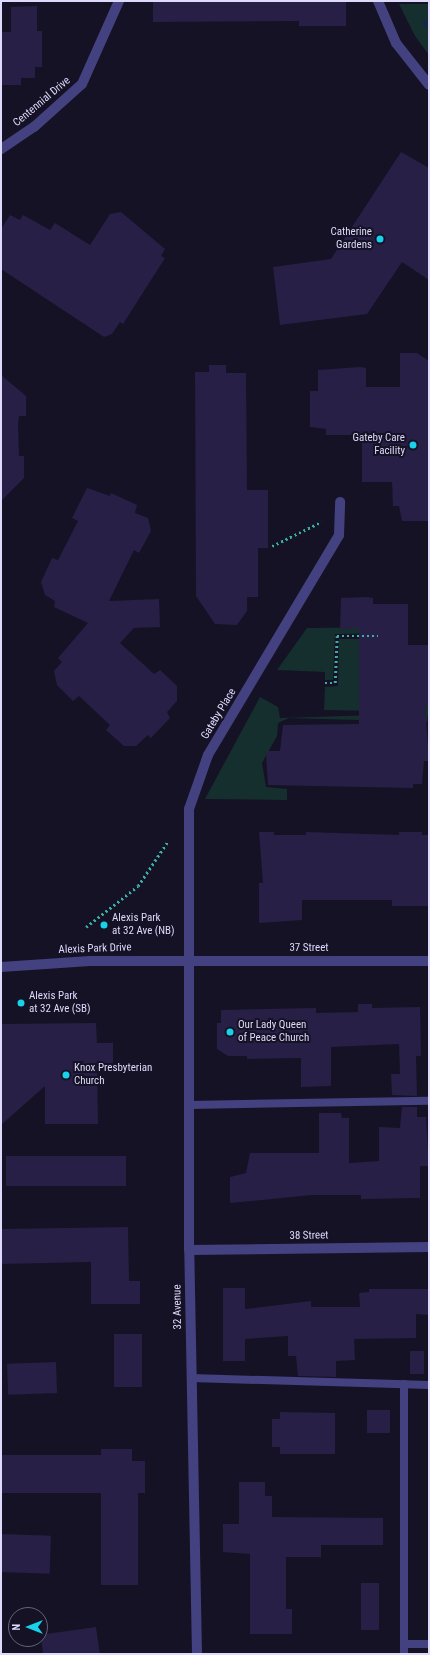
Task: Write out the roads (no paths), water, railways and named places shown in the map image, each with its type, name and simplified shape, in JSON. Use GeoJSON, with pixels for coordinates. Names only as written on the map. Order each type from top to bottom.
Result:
{"type":"FeatureCollection","features":[{"type":"Feature","properties":{"kind":"street","name":"Centennial Drive"},"geometry":{"type":"LineString","coordinates":[[1,149],[34,127],[82,84],[120,1]]}},
{"type":"Feature","properties":{"kind":"street"},"geometry":{"type":"LineString","coordinates":[[380,4],[396,43],[429,84]]}},
{"type":"Feature","properties":{"kind":"street","name":"Gateby Place"},"geometry":{"type":"LineString","coordinates":[[189,960],[189,809],[208,755],[340,534],[340,502]]}},
{"type":"Feature","properties":{"kind":"street","name":"37 Street"},"geometry":{"type":"LineString","coordinates":[[189,960],[429,961]]}},
{"type":"Feature","properties":{"kind":"street","name":"Alexis Park Drive"},"geometry":{"type":"LineString","coordinates":[[1,967],[90,961],[189,960]]}},
{"type":"Feature","properties":{"kind":"street","name":"32 Avenue"},"geometry":{"type":"LineString","coordinates":[[189,960],[191,1378],[197,1654]]}},
{"type":"Feature","properties":{"kind":"street","name":"38 Street"},"geometry":{"type":"LineString","coordinates":[[190,1250],[429,1247]]}},
{"type":"Feature","properties":{"kind":"lane"},"geometry":{"type":"LineString","coordinates":[[190,1105],[429,1101]]}},
{"type":"Feature","properties":{"kind":"lane"},"geometry":{"type":"LineString","coordinates":[[191,1378],[429,1384]]}},
{"type":"Feature","properties":{"kind":"lane"},"geometry":{"type":"LineString","coordinates":[[404,1384],[404,1654]]}},
{"type":"Feature","properties":{"kind":"lane"},"geometry":{"type":"LineString","coordinates":[[404,1644],[429,1644]]}},
{"type":"Feature","properties":{"kind":"place","name":"Catherine Gardens"},"geometry":{"type":"Point","coordinates":[380,239]}},
{"type":"Feature","properties":{"kind":"place","name":"Gateby Care Facility"},"geometry":{"type":"Point","coordinates":[413,445]}},
{"type":"Feature","properties":{"kind":"place","name":"Alexis Park at 32 Ave (NB)"},"geometry":{"type":"Point","coordinates":[104,925]}},
{"type":"Feature","properties":{"kind":"place","name":"Alexis Park at 32 Ave (SB)"},"geometry":{"type":"Point","coordinates":[21,1003]}},
{"type":"Feature","properties":{"kind":"place","name":"Our Lady Queen of Peace Church"},"geometry":{"type":"Point","coordinates":[230,1032]}},
{"type":"Feature","properties":{"kind":"place","name":"Knox Presbyterian Church"},"geometry":{"type":"Point","coordinates":[66,1075]}}]}
